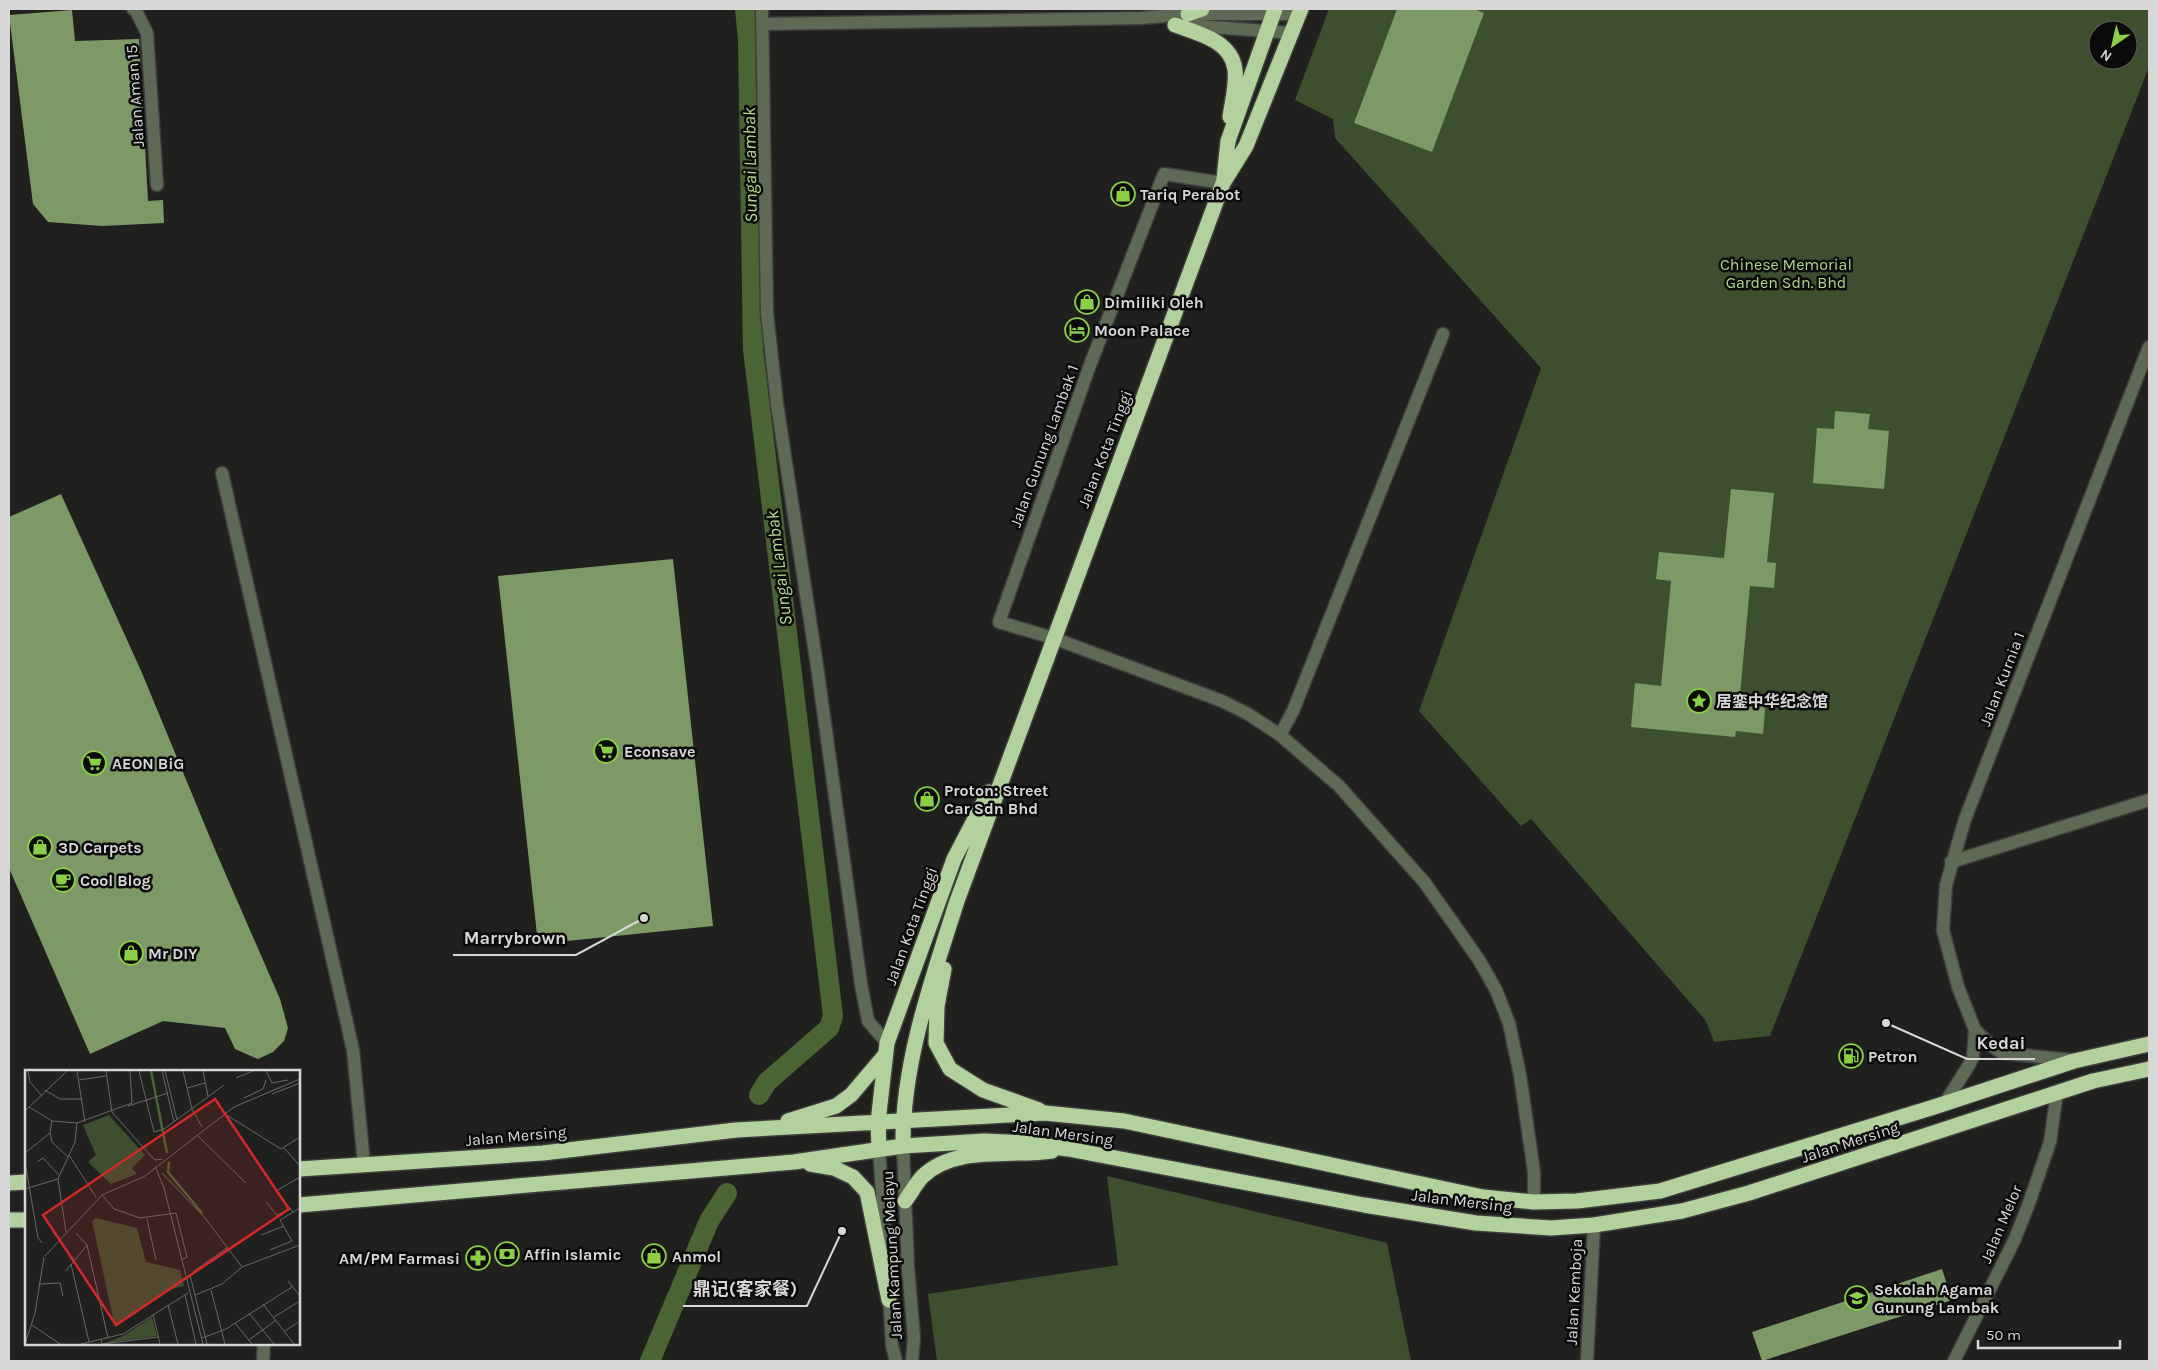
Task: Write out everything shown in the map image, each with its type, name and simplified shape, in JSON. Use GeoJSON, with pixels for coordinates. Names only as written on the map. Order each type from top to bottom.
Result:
{"type":"FeatureCollection","features":[{"type":"Feature","properties":{"kind":"highway","name":"Jalan Kota Tinggi"},"geometry":{"type":"LineString","coordinates":[[1223,183],[1228,141],[1274,11]]}},
{"type":"Feature","properties":{"kind":"highway","name":"Jalan Kota Tinggi"},"geometry":{"type":"LineString","coordinates":[[903,1146],[902,1119],[924,1007],[956,901],[1223,183],[1246,146],[1300,12]]}},
{"type":"Feature","properties":{"kind":"highway"},"geometry":{"type":"LineString","coordinates":[[1175,25],[1222,45],[1232,59],[1235,70],[1228,141]]}},
{"type":"Feature","properties":{"kind":"highway","name":"Jalan Kota Tinggi"},"geometry":{"type":"LineString","coordinates":[[879,1148],[878,1122],[886,1049],[954,860],[1021,728]]}},
{"type":"Feature","properties":{"kind":"highway"},"geometry":{"type":"LineString","coordinates":[[956,901],[937,1006],[936,1043],[950,1069],[983,1090],[1046,1113]]}},
{"type":"Feature","properties":{"kind":"highway","name":"Jalan Mersing"},"geometry":{"type":"LineString","coordinates":[[300,1169],[543,1153],[736,1130],[902,1119],[1046,1113],[1124,1121],[1483,1197],[1534,1202],[1577,1201],[1660,1191],[1945,1104],[2074,1061],[2149,1044]]}},
{"type":"Feature","properties":{"kind":"highway"},"geometry":{"type":"LineString","coordinates":[[764,1129],[836,1106],[851,1095],[886,1049]]}},
{"type":"Feature","properties":{"kind":"highway","name":"Jalan Mersing"},"geometry":{"type":"LineString","coordinates":[[300,1205],[794,1162],[879,1148],[984,1141],[1027,1143],[1068,1149],[1364,1205],[1476,1223],[1551,1228],[1594,1225],[1682,1211],[1749,1193],[2093,1081],[2149,1069]]}},
{"type":"Feature","properties":{"kind":"highway"},"geometry":{"type":"LineString","coordinates":[[905,1201],[923,1176],[944,1162],[973,1154],[1028,1155],[1068,1149]]}},
{"type":"Feature","properties":{"kind":"highway"},"geometry":{"type":"LineString","coordinates":[[794,1162],[834,1168],[853,1176],[867,1192],[889,1300]]}},
{"type":"Feature","properties":{"kind":"highway"},"geometry":{"type":"LineString","coordinates":[[9,1183],[25,1182]]}},
{"type":"Feature","properties":{"kind":"highway"},"geometry":{"type":"LineString","coordinates":[[9,1220],[25,1220]]}},
{"type":"Feature","properties":{"kind":"street","name":"Jalan Aman 15"},"geometry":{"type":"LineString","coordinates":[[133,9],[147,33],[157,185]]}},
{"type":"Feature","properties":{"kind":"street"},"geometry":{"type":"LineString","coordinates":[[762,9],[767,313],[777,404],[817,666],[861,984],[868,1021],[886,1049]]}},
{"type":"Feature","properties":{"kind":"street"},"geometry":{"type":"LineString","coordinates":[[762,24],[1141,18],[1195,11],[1300,12]]}},
{"type":"Feature","properties":{"kind":"street"},"geometry":{"type":"LineString","coordinates":[[1141,18],[1175,25],[1292,33]]}},
{"type":"Feature","properties":{"kind":"street","name":"Jalan Gunung Lambak 1"},"geometry":{"type":"LineString","coordinates":[[1053,638],[999,622],[1090,365],[1164,174],[1223,183]]}},
{"type":"Feature","properties":{"kind":"street"},"geometry":{"type":"LineString","coordinates":[[1280,735],[1293,711],[1442,334]]}},
{"type":"Feature","properties":{"kind":"street","name":"Jalan Kurnia 1"},"geometry":{"type":"LineString","coordinates":[[1975,1030],[1958,987],[1943,930],[1946,885],[1951,862],[1965,819],[2149,347]]}},
{"type":"Feature","properties":{"kind":"street"},"geometry":{"type":"LineString","coordinates":[[222,473],[353,1050],[364,1164]]}},
{"type":"Feature","properties":{"kind":"street"},"geometry":{"type":"LineString","coordinates":[[1053,638],[1222,702],[1248,714],[1280,735],[1339,786],[1392,843],[1456,924],[1496,990],[1509,1023],[1520,1075],[1534,1172],[1534,1202]]}},
{"type":"Feature","properties":{"kind":"street"},"geometry":{"type":"LineString","coordinates":[[1951,862],[2149,800]]}},
{"type":"Feature","properties":{"kind":"street"},"geometry":{"type":"LineString","coordinates":[[1975,1030],[1993,1047],[2003,1053],[2074,1061]]}},
{"type":"Feature","properties":{"kind":"street"},"geometry":{"type":"LineString","coordinates":[[1945,1104],[1969,1065],[1972,1057],[1975,1030]]}},
{"type":"Feature","properties":{"kind":"street","name":"Jalan Melor"},"geometry":{"type":"LineString","coordinates":[[1954,1361],[2014,1241],[2028,1206],[2050,1142],[2057,1093]]}},
{"type":"Feature","properties":{"kind":"street","name":"Jalan Kampung Melayu"},"geometry":{"type":"LineString","coordinates":[[903,1146],[914,1338],[912,1361]]}},
{"type":"Feature","properties":{"kind":"street","name":"Jalan Kampung Melayu"},"geometry":{"type":"LineString","coordinates":[[879,1148],[892,1346],[896,1361]]}},
{"type":"Feature","properties":{"kind":"street","name":"Jalan Kemboja"},"geometry":{"type":"LineString","coordinates":[[1587,1361],[1594,1225]]}},
{"type":"Feature","properties":{"kind":"street"},"geometry":{"type":"LineString","coordinates":[[263,1361],[264,1345]]}},
{"type":"Feature","properties":{"kind":"green space","name":"Chinese Memorial Garden Sdn. Bhd"},"geometry":{"type":"Polygon","coordinates":[[[1329,9],[2149,9],[2149,67],[1770,1036],[1714,1042],[1706,1021],[1531,819],[1521,826],[1419,711],[1541,368],[1335,138],[1333,119],[1295,100],[1329,9]]]}},
{"type":"Feature","properties":{"kind":"green space"},"geometry":{"type":"Polygon","coordinates":[[[1107,1176],[1387,1243],[1411,1361],[937,1361],[928,1294],[1118,1265],[1107,1176]]]}},
{"type":"Feature","properties":{"kind":"building"},"geometry":{"type":"Polygon","coordinates":[[[1397,9],[1474,9],[1484,13],[1432,152],[1354,123],[1397,9]]]}},
{"type":"Feature","properties":{"kind":"building"},"geometry":{"type":"Polygon","coordinates":[[[72,10],[75,41],[139,39],[148,201],[163,200],[164,223],[102,226],[48,222],[33,204],[9,15],[72,10]]]}},
{"type":"Feature","properties":{"kind":"building"},"geometry":{"type":"Polygon","coordinates":[[[1835,411],[1870,414],[1868,429],[1889,431],[1884,489],[1813,483],[1817,428],[1834,429],[1835,411]]]}},
{"type":"Feature","properties":{"kind":"building"},"geometry":{"type":"Polygon","coordinates":[[[1731,489],[1774,493],[1767,562],[1776,563],[1774,588],[1750,586],[1740,695],[1766,698],[1763,734],[1736,731],[1735,737],[1631,727],[1635,683],[1661,686],[1671,581],[1656,579],[1659,552],[1724,558],[1731,489]]]}},
{"type":"Feature","properties":{"kind":"building","name":"AEON BiG"},"geometry":{"type":"Polygon","coordinates":[[[61,494],[142,673],[216,852],[280,999],[288,1028],[284,1041],[273,1052],[258,1059],[235,1049],[225,1028],[163,1021],[90,1054],[9,868],[9,517],[61,494]]]}},
{"type":"Feature","properties":{"kind":"building","name":"Econsave"},"geometry":{"type":"Polygon","coordinates":[[[673,559],[713,926],[538,944],[498,576],[673,559]]]}},
{"type":"Feature","properties":{"kind":"building"},"geometry":{"type":"Polygon","coordinates":[[[1942,1269],[1952,1300],[1762,1361],[1752,1332],[1942,1269]]]}},
{"type":"Feature","properties":{"kind":"waterway","name":"Sungai Lambak"},"geometry":{"type":"LineString","coordinates":[[745,9],[748,40],[753,349],[833,1016],[829,1028],[767,1082],[759,1095]]}},
{"type":"Feature","properties":{"kind":"waterway","name":"Sungai Lambak"},"geometry":{"type":"LineString","coordinates":[[650,1361],[709,1221],[727,1193]]}},
{"type":"Feature","properties":{"kind":"place","name":"Tariq Perabot"},"geometry":{"type":"Point","coordinates":[1123,194]}},
{"type":"Feature","properties":{"kind":"place","name":"Dimiliki Oleh"},"geometry":{"type":"Point","coordinates":[1087,302]}},
{"type":"Feature","properties":{"kind":"place","name":"Moon Palace"},"geometry":{"type":"Point","coordinates":[1077,330]}},
{"type":"Feature","properties":{"kind":"place","name":"居銮中华纪念馆"},"geometry":{"type":"Point","coordinates":[1699,701]}},
{"type":"Feature","properties":{"kind":"place","name":"Econsave"},"geometry":{"type":"Point","coordinates":[606,751]}},
{"type":"Feature","properties":{"kind":"place","name":"AEON BiG"},"geometry":{"type":"Point","coordinates":[94,763]}},
{"type":"Feature","properties":{"kind":"place","name":"Proton: Street Car Sdn Bhd"},"geometry":{"type":"Point","coordinates":[927,799]}},
{"type":"Feature","properties":{"kind":"place","name":"3D Carpets"},"geometry":{"type":"Point","coordinates":[40,847]}},
{"type":"Feature","properties":{"kind":"place","name":"Cool Blog"},"geometry":{"type":"Point","coordinates":[63,880]}},
{"type":"Feature","properties":{"kind":"place","name":"Marrybrown"},"geometry":{"type":"Point","coordinates":[644,918]}},
{"type":"Feature","properties":{"kind":"place","name":"Mr DIY"},"geometry":{"type":"Point","coordinates":[131,953]}},
{"type":"Feature","properties":{"kind":"place","name":"Kedai"},"geometry":{"type":"Point","coordinates":[1886,1023]}},
{"type":"Feature","properties":{"kind":"place","name":"Petron"},"geometry":{"type":"Point","coordinates":[1851,1056]}},
{"type":"Feature","properties":{"kind":"place","name":"鼎记(客家餐)"},"geometry":{"type":"Point","coordinates":[842,1231]}},
{"type":"Feature","properties":{"kind":"place","name":"Affin Islamic"},"geometry":{"type":"Point","coordinates":[507,1254]}},
{"type":"Feature","properties":{"kind":"place","name":"Anmol"},"geometry":{"type":"Point","coordinates":[654,1256]}},
{"type":"Feature","properties":{"kind":"place","name":"AM/PM Farmasi"},"geometry":{"type":"Point","coordinates":[478,1258]}},
{"type":"Feature","properties":{"kind":"place","name":"Sekolah Agama Gunung Lambak"},"geometry":{"type":"Point","coordinates":[1857,1298]}}]}
